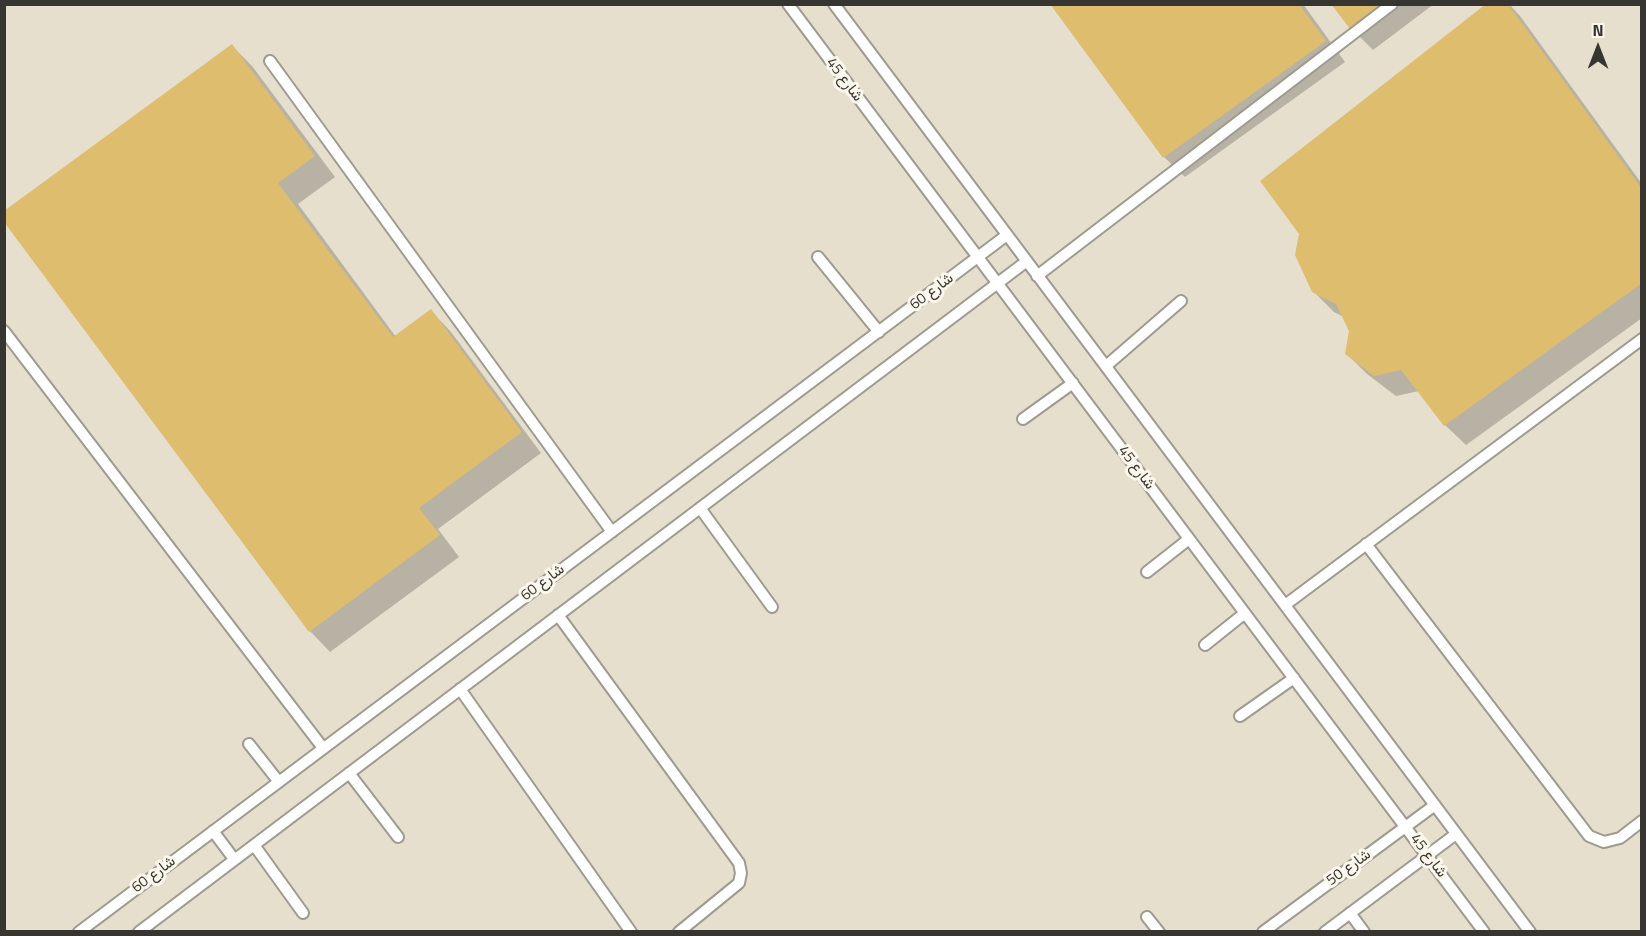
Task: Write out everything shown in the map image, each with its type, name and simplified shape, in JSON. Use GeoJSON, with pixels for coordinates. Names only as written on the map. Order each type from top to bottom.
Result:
{"type":"FeatureCollection","features":[{"type":"Feature","properties":{"kind":"lane","name":"شارع 45"},"geometry":{"type":"LineString","coordinates":[[788,4],[1484,932]]}},
{"type":"Feature","properties":{"kind":"lane"},"geometry":{"type":"LineString","coordinates":[[1038,276],[1392,4]]}},
{"type":"Feature","properties":{"kind":"lane"},"geometry":{"type":"LineString","coordinates":[[837,5],[1530,932]]}},
{"type":"Feature","properties":{"kind":"lane"},"geometry":{"type":"LineString","coordinates":[[270,61],[612,532]]}},
{"type":"Feature","properties":{"kind":"lane","name":"شارع 60"},"geometry":{"type":"LineString","coordinates":[[79,932],[1007,235]]}},
{"type":"Feature","properties":{"kind":"lane"},"geometry":{"type":"LineString","coordinates":[[818,257],[879,332]]}},
{"type":"Feature","properties":{"kind":"lane"},"geometry":{"type":"LineString","coordinates":[[139,932],[1027,261]]}},
{"type":"Feature","properties":{"kind":"lane"},"geometry":{"type":"LineString","coordinates":[[1106,366],[1181,301]]}},
{"type":"Feature","properties":{"kind":"lane"},"geometry":{"type":"LineString","coordinates":[[4,331],[323,748]]}},
{"type":"Feature","properties":{"kind":"lane"},"geometry":{"type":"LineString","coordinates":[[1285,605],[1641,339]]}},
{"type":"Feature","properties":{"kind":"lane"},"geometry":{"type":"LineString","coordinates":[[1023,420],[1073,383]]}},
{"type":"Feature","properties":{"kind":"lane"},"geometry":{"type":"LineString","coordinates":[[700,508],[772,607]]}},
{"type":"Feature","properties":{"kind":"lane"},"geometry":{"type":"LineString","coordinates":[[1147,572],[1189,538]]}},
{"type":"Feature","properties":{"kind":"lane"},"geometry":{"type":"LineString","coordinates":[[1366,544],[1588,836],[1604,842],[1620,838],[1641,821]]}},
{"type":"Feature","properties":{"kind":"lane"},"geometry":{"type":"LineString","coordinates":[[1205,645],[1245,613]]}},
{"type":"Feature","properties":{"kind":"lane"},"geometry":{"type":"LineString","coordinates":[[558,615],[739,863],[741,873],[739,882],[679,932]]}},
{"type":"Feature","properties":{"kind":"lane"},"geometry":{"type":"LineString","coordinates":[[1240,716],[1294,678]]}},
{"type":"Feature","properties":{"kind":"lane"},"geometry":{"type":"LineString","coordinates":[[460,689],[632,932]]}},
{"type":"Feature","properties":{"kind":"lane"},"geometry":{"type":"LineString","coordinates":[[249,744],[279,782]]}},
{"type":"Feature","properties":{"kind":"lane"},"geometry":{"type":"LineString","coordinates":[[349,773],[398,837]]}},
{"type":"Feature","properties":{"kind":"lane","name":"شارع 50"},"geometry":{"type":"LineString","coordinates":[[1263,932],[1435,805]]}},
{"type":"Feature","properties":{"kind":"lane"},"geometry":{"type":"LineString","coordinates":[[213,831],[234,860]]}},
{"type":"Feature","properties":{"kind":"lane"},"geometry":{"type":"LineString","coordinates":[[1325,932],[1456,834]]}},
{"type":"Feature","properties":{"kind":"lane"},"geometry":{"type":"LineString","coordinates":[[254,845],[303,913]]}},
{"type":"Feature","properties":{"kind":"lane"},"geometry":{"type":"LineString","coordinates":[[1350,913],[1364,932]]}},
{"type":"Feature","properties":{"kind":"lane"},"geometry":{"type":"LineString","coordinates":[[1147,917],[1159,932]]}},
{"type":"Feature","properties":{"kind":"shaded area"},"geometry":{"type":"Polygon","coordinates":[[[5,5],[1641,5],[1641,931],[5,932],[5,5]]]}},
{"type":"Feature","properties":{"kind":"building"},"geometry":{"type":"Polygon","coordinates":[[[1050,4],[1299,4],[1326,41],[1163,158],[1050,4]]]}},
{"type":"Feature","properties":{"kind":"building"},"geometry":{"type":"Polygon","coordinates":[[[1331,4],[1386,4],[1351,30],[1331,4]]]}},
{"type":"Feature","properties":{"kind":"building"},"geometry":{"type":"Polygon","coordinates":[[[1486,4],[1508,4],[1642,189],[1642,283],[1444,426],[1401,370],[1374,376],[1345,354],[1349,331],[1336,304],[1312,292],[1295,255],[1299,234],[1260,181],[1486,4]]]}},
{"type":"Feature","properties":{"kind":"building"},"geometry":{"type":"Polygon","coordinates":[[[232,44],[315,156],[278,183],[393,337],[431,309],[522,432],[419,508],[440,535],[309,632],[4,222],[4,211],[232,44]]]}}]}
